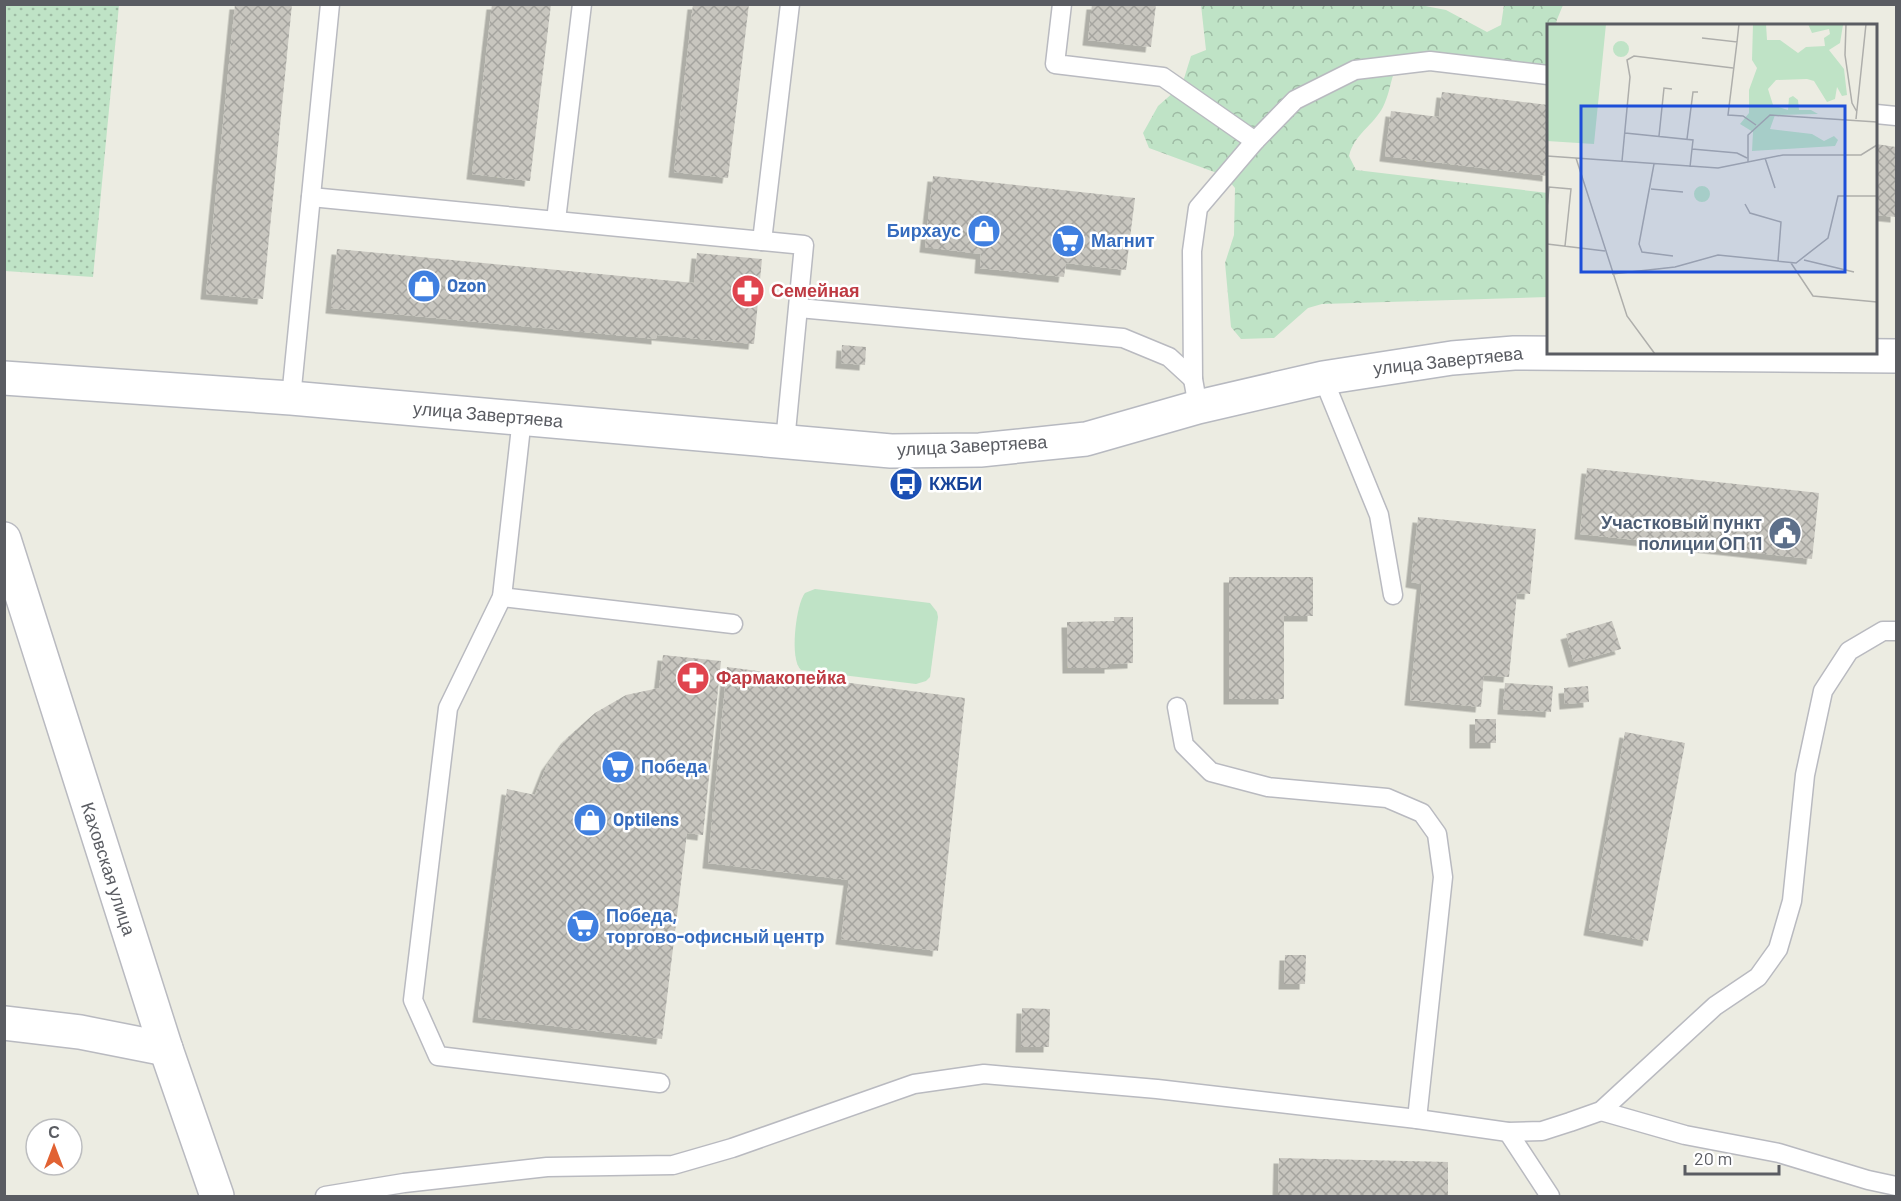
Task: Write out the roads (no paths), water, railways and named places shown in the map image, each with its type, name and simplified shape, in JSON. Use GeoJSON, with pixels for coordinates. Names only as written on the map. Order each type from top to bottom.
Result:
{"type":"FeatureCollection","features":[{"type":"Feature","properties":{"kind":"main road","name":"улица Завертяева"},"geometry":{"type":"LineString","coordinates":[[4,378],[291,398],[891,451],[980,450],[1086,439],[1196,393],[1323,378],[1442,359],[1514,353],[1547,353]]}},
{"type":"Feature","properties":{"kind":"main road","name":"улица Завертяева"},"geometry":{"type":"LineString","coordinates":[[1641,354],[1896,356]]}},
{"type":"Feature","properties":{"kind":"main road","name":"Каховская улица"},"geometry":{"type":"LineString","coordinates":[[4,539],[166,1049],[217,1197]]}},
{"type":"Feature","properties":{"kind":"main road"},"geometry":{"type":"LineString","coordinates":[[4,1023],[80,1032],[166,1049]]}},
{"type":"Feature","properties":{"kind":"lane"},"geometry":{"type":"LineString","coordinates":[[291,398],[330,4]]}},
{"type":"Feature","properties":{"kind":"lane"},"geometry":{"type":"LineString","coordinates":[[556,220],[582,4]]}},
{"type":"Feature","properties":{"kind":"lane"},"geometry":{"type":"LineString","coordinates":[[762,241],[790,4]]}},
{"type":"Feature","properties":{"kind":"lane"},"geometry":{"type":"LineString","coordinates":[[1062,4],[1055,64],[1163,76],[1255,141]]}},
{"type":"Feature","properties":{"kind":"lane"},"geometry":{"type":"LineString","coordinates":[[1196,393],[1192,251],[1198,208],[1255,141],[1295,100],[1355,70],[1430,61],[1547,75]]}},
{"type":"Feature","properties":{"kind":"lane"},"geometry":{"type":"LineString","coordinates":[[1877,114],[1896,116]]}},
{"type":"Feature","properties":{"kind":"lane"},"geometry":{"type":"LineString","coordinates":[[311,197],[804,245],[785,442]]}},
{"type":"Feature","properties":{"kind":"lane"},"geometry":{"type":"LineString","coordinates":[[799,308],[1123,338],[1169,357],[1196,393]]}},
{"type":"Feature","properties":{"kind":"lane"},"geometry":{"type":"LineString","coordinates":[[1323,378],[1379,515],[1393,595]]}},
{"type":"Feature","properties":{"kind":"lane"},"geometry":{"type":"LineString","coordinates":[[522,418],[502,597],[448,708],[413,999],[438,1056],[660,1083]]}},
{"type":"Feature","properties":{"kind":"lane"},"geometry":{"type":"LineString","coordinates":[[502,597],[733,624]]}},
{"type":"Feature","properties":{"kind":"lane"},"geometry":{"type":"LineString","coordinates":[[325,1197],[404,1183],[547,1167],[673,1165],[732,1148],[914,1084],[984,1074],[1156,1089],[1417,1119],[1508,1132],[1542,1131],[1601,1111],[1715,1006],[1758,977],[1778,949],[1792,901],[1805,775],[1823,692],[1849,651],[1883,631],[1896,631]]}},
{"type":"Feature","properties":{"kind":"lane"},"geometry":{"type":"LineString","coordinates":[[1177,707],[1184,745],[1211,772],[1268,787],[1387,798],[1422,813],[1437,834],[1443,877],[1417,1119]]}},
{"type":"Feature","properties":{"kind":"lane"},"geometry":{"type":"LineString","coordinates":[[1601,1111],[1684,1135],[1779,1153],[1868,1180],[1896,1186]]}},
{"type":"Feature","properties":{"kind":"lane"},"geometry":{"type":"LineString","coordinates":[[1508,1132],[1550,1197]]}},
{"type":"Feature","properties":{"kind":"place","name":"Бирхаус"},"geometry":{"type":"Point","coordinates":[984,231]}},
{"type":"Feature","properties":{"kind":"place","name":"Магнит"},"geometry":{"type":"Point","coordinates":[1068,241]}},
{"type":"Feature","properties":{"kind":"place","name":"Ozon"},"geometry":{"type":"Point","coordinates":[424,286]}},
{"type":"Feature","properties":{"kind":"place","name":"Семейная"},"geometry":{"type":"Point","coordinates":[748,291]}},
{"type":"Feature","properties":{"kind":"place","name":"КЖБИ"},"geometry":{"type":"Point","coordinates":[906,484]}},
{"type":"Feature","properties":{"kind":"place","name":"Участковый пункт полиции ОП 11"},"geometry":{"type":"Point","coordinates":[1785,533]}},
{"type":"Feature","properties":{"kind":"place","name":"Фармакопейка"},"geometry":{"type":"Point","coordinates":[693,678]}},
{"type":"Feature","properties":{"kind":"place","name":"Победа"},"geometry":{"type":"Point","coordinates":[618,767]}},
{"type":"Feature","properties":{"kind":"place","name":"Optilens"},"geometry":{"type":"Point","coordinates":[590,820]}},
{"type":"Feature","properties":{"kind":"place","name":"Победа, торгово-офисный центр"},"geometry":{"type":"Point","coordinates":[583,926]}}]}
